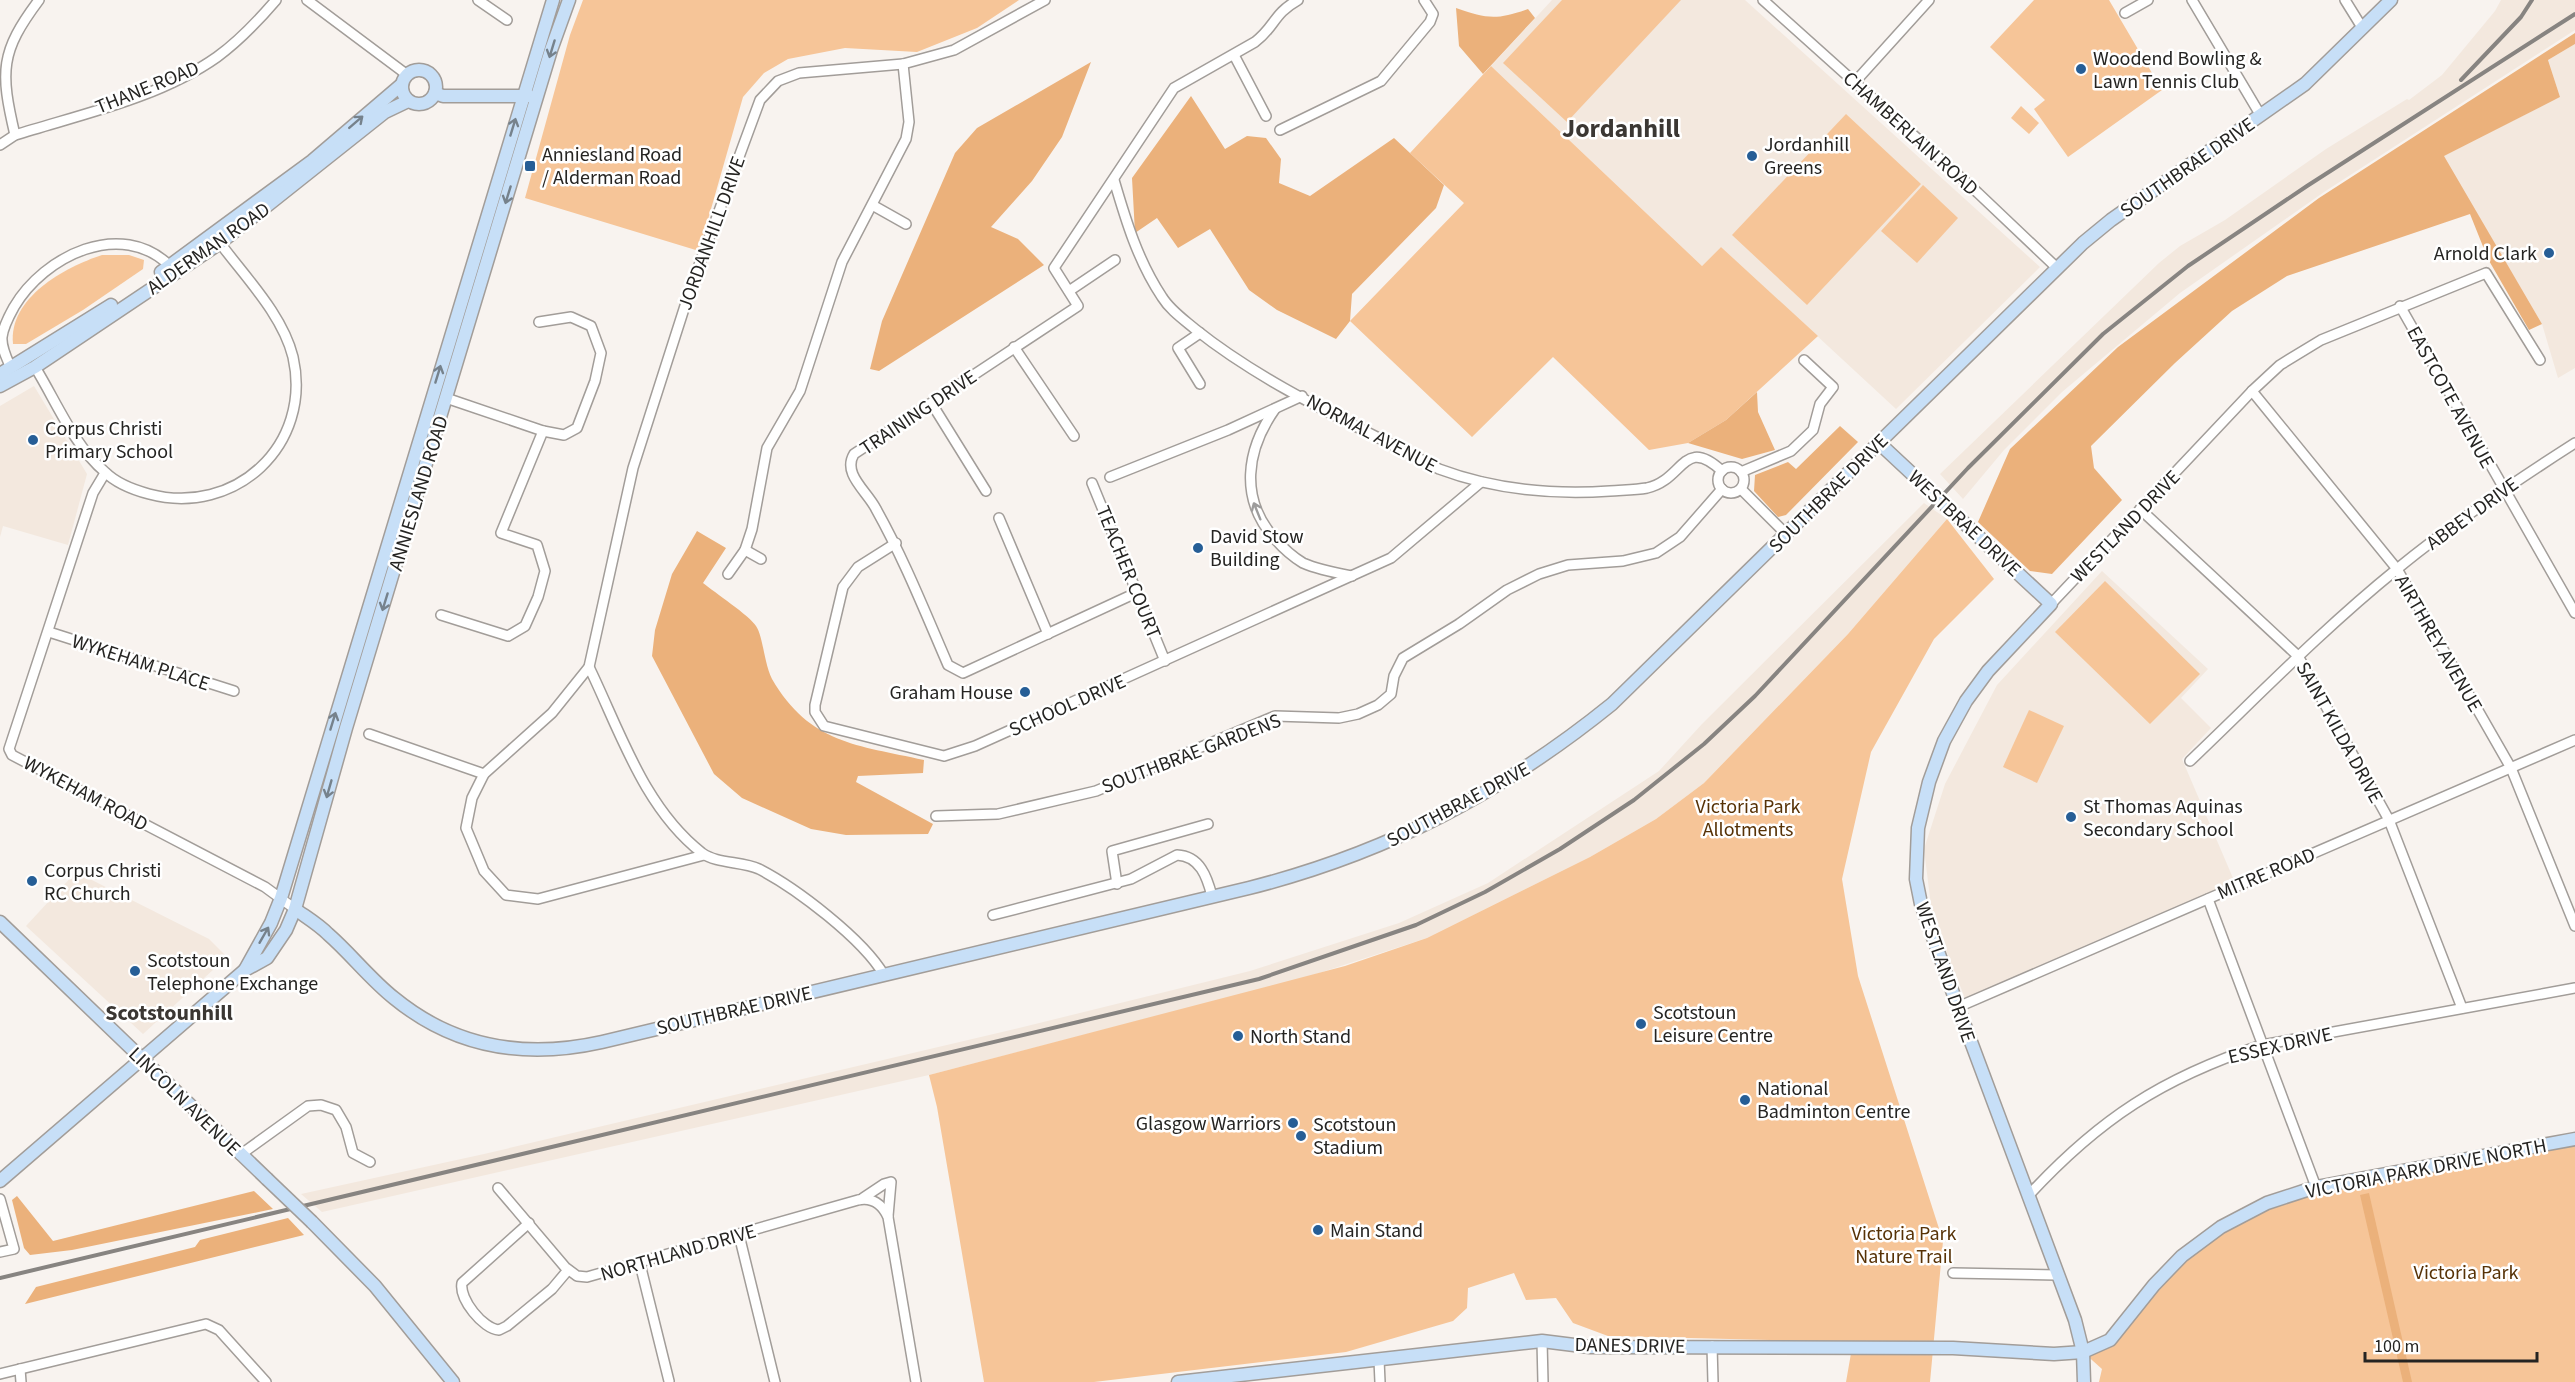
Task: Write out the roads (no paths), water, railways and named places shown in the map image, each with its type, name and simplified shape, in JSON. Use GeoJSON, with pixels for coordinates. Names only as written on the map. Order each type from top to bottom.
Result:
{"type":"FeatureCollection","features":[{"type":"Feature","properties":{"kind":"street"},"geometry":{"type":"LineString","coordinates":[[15,135],[2,90],[3,56],[14,26],[39,0]]}},
{"type":"Feature","properties":{"kind":"street","name":"THANE ROAD"},"geometry":{"type":"LineString","coordinates":[[0,145],[15,135],[135,96],[189,74],[216,57],[248,31],[276,0]]}},
{"type":"Feature","properties":{"kind":"street"},"geometry":{"type":"LineString","coordinates":[[307,0],[404,80]]}},
{"type":"Feature","properties":{"kind":"street"},"geometry":{"type":"LineString","coordinates":[[477,0],[507,20]]}},
{"type":"Feature","properties":{"kind":"street","name":"ANNIESLAND ROAD"},"geometry":{"type":"LineString","coordinates":[[245,970],[271,922],[280,898],[522,94],[553,0]]}},
{"type":"Feature","properties":{"kind":"street","name":"ANNIESLAND ROAD"},"geometry":{"type":"LineString","coordinates":[[0,1181],[245,970],[267,958],[286,930],[295,909],[346,728],[569,0]]}},
{"type":"Feature","properties":{"kind":"street","name":"JORDANHILL DRIVE"},"geometry":{"type":"LineString","coordinates":[[590,667],[633,468],[691,286],[760,100],[778,81],[799,73],[903,64],[954,50],[1045,0]]}},
{"type":"Feature","properties":{"kind":"street"},"geometry":{"type":"LineString","coordinates":[[1114,260],[1069,291],[1054,268],[1174,88],[1255,42],[1267,33],[1277,14],[1298,0]]}},
{"type":"Feature","properties":{"kind":"street"},"geometry":{"type":"LineString","coordinates":[[1280,130],[1381,81],[1388,75],[1430,22],[1433,14],[1424,0]]}},
{"type":"Feature","properties":{"kind":"street","name":"CHAMBERLAIN ROAD"},"geometry":{"type":"LineString","coordinates":[[1763,0],[1978,193],[2056,268]]}},
{"type":"Feature","properties":{"kind":"street"},"geometry":{"type":"LineString","coordinates":[[1854,83],[1929,0]]}},
{"type":"Feature","properties":{"kind":"street"},"geometry":{"type":"LineString","coordinates":[[2125,13],[2148,0]]}},
{"type":"Feature","properties":{"kind":"street"},"geometry":{"type":"LineString","coordinates":[[2192,0],[2261,116]]}},
{"type":"Feature","properties":{"kind":"street"},"geometry":{"type":"LineString","coordinates":[[2346,0],[2363,29]]}},
{"type":"Feature","properties":{"kind":"street","name":"SOUTHBRAE DRIVE"},"geometry":{"type":"LineString","coordinates":[[295,909],[323,929],[384,990],[418,1016],[436,1026],[473,1040],[519,1050],[570,1049],[1212,896],[1302,873],[1370,850],[1438,819],[1527,769],[1588,723],[1632,686],[2056,268],[2110,220],[2305,84],[2391,0]]}},
{"type":"Feature","properties":{"kind":"street"},"geometry":{"type":"LineString","coordinates":[[1234,55],[1266,116]]}},
{"type":"Feature","properties":{"kind":"street"},"geometry":{"type":"LineString","coordinates":[[728,574],[745,550],[752,529],[766,448],[800,391],[842,262],[906,139],[909,122],[903,64]]}},
{"type":"Feature","properties":{"kind":"street"},"geometry":{"type":"LineString","coordinates":[[408,101],[402,91],[404,80],[417,69],[428,72],[435,81],[435,93]]}},
{"type":"Feature","properties":{"kind":"street","name":"ALDERMAN ROAD"},"geometry":{"type":"LineString","coordinates":[[170,266],[150,250],[119,245],[87,248],[59,261],[36,278],[10,314],[2,338],[5,371],[170,266],[217,239],[312,161],[404,80]]}},
{"type":"Feature","properties":{"kind":"street","name":"ALDERMAN ROAD"},"geometry":{"type":"LineString","coordinates":[[0,386],[35,367],[217,239],[385,112],[408,101],[423,104],[435,93],[444,96],[522,94],[538,99]]}},
{"type":"Feature","properties":{"kind":"street","name":"NORMAL AVENUE"},"geometry":{"type":"LineString","coordinates":[[1114,180],[1138,255],[1163,299],[1200,333],[1214,345],[1302,396],[1439,469],[1481,483],[1510,489],[1574,493],[1646,488],[1661,484],[1686,461],[1696,456],[1708,458],[1722,471]]}},
{"type":"Feature","properties":{"kind":"street"},"geometry":{"type":"LineString","coordinates":[[873,206],[906,224]]}},
{"type":"Feature","properties":{"kind":"street"},"geometry":{"type":"LineString","coordinates":[[35,367],[82,446],[105,472],[141,492],[163,498],[203,496],[224,492],[253,475],[273,455],[284,437],[295,400],[295,377],[288,342],[267,305],[217,239]]}},
{"type":"Feature","properties":{"kind":"street","name":"WESTLAND DRIVE"},"geometry":{"type":"LineString","coordinates":[[2084,1382],[2084,1352],[2075,1320],[2056,1275],[1921,904],[1916,879],[1918,828],[1929,782],[1944,741],[1966,701],[1988,671],[2252,390],[2280,364],[2321,340],[2486,273],[2540,360]]}},
{"type":"Feature","properties":{"kind":"street","name":"TRAINING DRIVE"},"geometry":{"type":"LineString","coordinates":[[1069,291],[1078,306],[1014,346],[932,404],[854,454],[849,462],[849,470],[874,504],[896,543],[948,665],[954,670],[963,673],[1138,592]]}},
{"type":"Feature","properties":{"kind":"street","name":"EASTCOTE AVENUE"},"geometry":{"type":"LineString","coordinates":[[2400,306],[2502,489],[2572,600],[2575,612]]}},
{"type":"Feature","properties":{"kind":"street"},"geometry":{"type":"LineString","coordinates":[[447,399],[543,431],[564,435],[577,428],[595,381],[601,352],[591,326],[571,317],[539,322]]}},
{"type":"Feature","properties":{"kind":"street"},"geometry":{"type":"LineString","coordinates":[[1200,333],[1178,348],[1200,384]]}},
{"type":"Feature","properties":{"kind":"street"},"geometry":{"type":"LineString","coordinates":[[1014,346],[1074,436]]}},
{"type":"Feature","properties":{"kind":"street"},"geometry":{"type":"LineString","coordinates":[[1741,472],[1791,451],[1813,430],[1820,404],[1833,387],[1804,360]]}},
{"type":"Feature","properties":{"kind":"street","name":"AIRTHREY AVENUE"},"geometry":{"type":"LineString","coordinates":[[2252,390],[2397,569],[2511,768],[2575,927]]}},
{"type":"Feature","properties":{"kind":"street"},"geometry":{"type":"LineString","coordinates":[[1110,477],[1302,396]]}},
{"type":"Feature","properties":{"kind":"street"},"geometry":{"type":"LineString","coordinates":[[932,404],[986,490]]}},
{"type":"Feature","properties":{"kind":"street"},"geometry":{"type":"LineString","coordinates":[[1275,409],[1262,428],[1252,452],[1250,475],[1254,507],[1269,532],[1302,562],[1326,571],[1352,576]]}},
{"type":"Feature","properties":{"kind":"street"},"geometry":{"type":"LineString","coordinates":[[441,615],[508,636],[525,626],[538,597],[545,572],[537,545],[501,533],[543,431]]}},
{"type":"Feature","properties":{"kind":"street","name":"ABBEY DRIVE"},"geometry":{"type":"LineString","coordinates":[[2190,761],[2298,656],[2397,569],[2502,489],[2575,442]]}},
{"type":"Feature","properties":{"kind":"street","name":"WESTBRAE DRIVE"},"geometry":{"type":"LineString","coordinates":[[1879,443],[2051,604]]}},
{"type":"Feature","properties":{"kind":"street"},"geometry":{"type":"LineString","coordinates":[[1734,468],[1741,472],[1744,482],[1740,489],[1730,493],[1722,489],[1719,482],[1722,471],[1734,468]]}},
{"type":"Feature","properties":{"kind":"street","name":"WYKEHAM ROAD"},"geometry":{"type":"LineString","coordinates":[[105,472],[93,494],[9,749],[12,755],[265,887],[295,909]]}},
{"type":"Feature","properties":{"kind":"street","name":"TEACHER COURT"},"geometry":{"type":"LineString","coordinates":[[1092,483],[1165,661]]}},
{"type":"Feature","properties":{"kind":"street","name":"SCHOOL DRIVE"},"geometry":{"type":"LineString","coordinates":[[896,543],[858,567],[843,587],[815,712],[824,726],[944,756],[975,746],[1390,558],[1481,483]]}},
{"type":"Feature","properties":{"kind":"street","name":"SOUTHBRAE GARDENS"},"geometry":{"type":"LineString","coordinates":[[936,816],[998,814],[1096,791],[1275,716],[1329,718],[1358,714],[1378,705],[1391,694],[1394,676],[1403,658],[1459,624],[1507,590],[1539,574],[1568,565],[1623,561],[1656,553],[1680,537],[1722,489]]}},
{"type":"Feature","properties":{"kind":"street"},"geometry":{"type":"LineString","coordinates":[[1740,489],[1787,535]]}},
{"type":"Feature","properties":{"kind":"street"},"geometry":{"type":"LineString","coordinates":[[402,496],[416,499]]}},
{"type":"Feature","properties":{"kind":"street","name":"SAINT KILDA DRIVE"},"geometry":{"type":"LineString","coordinates":[[2140,509],[2298,656],[2389,820],[2462,1008]]}},
{"type":"Feature","properties":{"kind":"street"},"geometry":{"type":"LineString","coordinates":[[999,518],[1048,634]]}},
{"type":"Feature","properties":{"kind":"street"},"geometry":{"type":"LineString","coordinates":[[745,550],[761,559]]}},
{"type":"Feature","properties":{"kind":"street","name":"WYKEHAM PLACE"},"geometry":{"type":"LineString","coordinates":[[49,632],[234,692]]}},
{"type":"Feature","properties":{"kind":"street"},"geometry":{"type":"LineString","coordinates":[[704,855],[668,821],[641,778],[590,667],[552,713],[484,774],[472,798],[466,828],[483,871],[506,895],[538,899],[704,855],[757,868],[801,895],[845,933],[884,975]]}},
{"type":"Feature","properties":{"kind":"street"},"geometry":{"type":"LineString","coordinates":[[369,734],[484,774]]}},
{"type":"Feature","properties":{"kind":"street","name":"MITRE ROAD"},"geometry":{"type":"LineString","coordinates":[[1958,1007],[2575,740]]}},
{"type":"Feature","properties":{"kind":"street"},"geometry":{"type":"LineString","coordinates":[[1116,884],[1112,851],[1208,824]]}},
{"type":"Feature","properties":{"kind":"street"},"geometry":{"type":"LineString","coordinates":[[993,915],[1116,884],[1178,855],[1186,855],[1201,867],[1212,896]]}},
{"type":"Feature","properties":{"kind":"street"},"geometry":{"type":"LineString","coordinates":[[2208,899],[2316,1187]]}},
{"type":"Feature","properties":{"kind":"street","name":"LINCOLN AVENUE"},"geometry":{"type":"LineString","coordinates":[[0,922],[312,1222],[381,1293],[453,1382]]}},
{"type":"Feature","properties":{"kind":"street","name":"ESSEX DRIVE"},"geometry":{"type":"LineString","coordinates":[[2028,1196],[2078,1144],[2126,1108],[2168,1083],[2214,1061],[2262,1046],[2575,988]]}},
{"type":"Feature","properties":{"kind":"street"},"geometry":{"type":"LineString","coordinates":[[240,1155],[300,1111],[314,1104],[336,1110],[346,1127],[353,1153],[370,1162]]}},
{"type":"Feature","properties":{"kind":"street","name":"VICTORIA PARK DRIVE NORTH"},"geometry":{"type":"LineString","coordinates":[[2084,1352],[2110,1340],[2182,1256],[2221,1227],[2267,1203],[2316,1187],[2575,1139]]}},
{"type":"Feature","properties":{"kind":"street","name":"NORTHLAND DRIVE"},"geometry":{"type":"LineString","coordinates":[[568,1270],[578,1276],[591,1277],[640,1264],[858,1200],[891,1182],[888,1217],[916,1382]]}},
{"type":"Feature","properties":{"kind":"street"},"geometry":{"type":"LineString","coordinates":[[498,1188],[528,1223],[568,1270],[552,1289],[499,1330],[486,1325],[464,1298],[462,1283],[528,1223]]}},
{"type":"Feature","properties":{"kind":"street"},"geometry":{"type":"LineString","coordinates":[[0,1199],[14,1249],[0,1252]]}},
{"type":"Feature","properties":{"kind":"street"},"geometry":{"type":"LineString","coordinates":[[858,1200],[868,1199],[877,1202],[888,1217]]}},
{"type":"Feature","properties":{"kind":"street"},"geometry":{"type":"LineString","coordinates":[[739,1235],[775,1382]]}},
{"type":"Feature","properties":{"kind":"street"},"geometry":{"type":"LineString","coordinates":[[640,1264],[669,1381]]}},
{"type":"Feature","properties":{"kind":"street"},"geometry":{"type":"LineString","coordinates":[[1953,1273],[2056,1275]]}},
{"type":"Feature","properties":{"kind":"street"},"geometry":{"type":"LineString","coordinates":[[0,1374],[206,1324],[219,1330],[266,1382]]}},
{"type":"Feature","properties":{"kind":"street"},"geometry":{"type":"LineString","coordinates":[[1542,1341],[1544,1382]]}},
{"type":"Feature","properties":{"kind":"street","name":"DANES DRIVE"},"geometry":{"type":"LineString","coordinates":[[1178,1382],[1542,1341],[1590,1347],[1953,1348],[2054,1354],[2084,1352]]}},
{"type":"Feature","properties":{"kind":"street"},"geometry":{"type":"LineString","coordinates":[[1712,1346],[1713,1382]]}},
{"type":"Feature","properties":{"kind":"street"},"geometry":{"type":"LineString","coordinates":[[1379,1360],[1380,1382]]}},
{"type":"Feature","properties":{"kind":"street"},"geometry":{"type":"LineString","coordinates":[[20,1369],[21,1382]]}},
{"type":"Feature","properties":{"kind":"railway"},"geometry":{"type":"LineString","coordinates":[[2461,80],[2521,17],[2532,0]]}},
{"type":"Feature","properties":{"kind":"railway"},"geometry":{"type":"LineString","coordinates":[[0,1278],[1259,979],[1416,925],[1485,892],[1560,849],[1634,800],[1704,744],[1755,696],[1968,468],[2103,334],[2188,266],[2307,186],[2575,14]]}},
{"type":"Feature","properties":{"kind":"place","name":"Woodend Bowling & Lawn Tennis Club"},"geometry":{"type":"Point","coordinates":[2081,69]}},
{"type":"Feature","properties":{"kind":"place","name":"Jordanhill Greens"},"geometry":{"type":"Point","coordinates":[1752,156]}},
{"type":"Feature","properties":{"kind":"place","name":"Anniesland Road / Alderman Road"},"geometry":{"type":"Point","coordinates":[530,166]}},
{"type":"Feature","properties":{"kind":"place","name":"Arnold Clark"},"geometry":{"type":"Point","coordinates":[2549,253]}},
{"type":"Feature","properties":{"kind":"place","name":"Corpus Christi Primary School"},"geometry":{"type":"Point","coordinates":[33,440]}},
{"type":"Feature","properties":{"kind":"place","name":"David Stow Building"},"geometry":{"type":"Point","coordinates":[1198,548]}},
{"type":"Feature","properties":{"kind":"place","name":"Graham House"},"geometry":{"type":"Point","coordinates":[1025,692]}},
{"type":"Feature","properties":{"kind":"place","name":"St Thomas Aquinas Secondary School"},"geometry":{"type":"Point","coordinates":[2071,817]}},
{"type":"Feature","properties":{"kind":"place","name":"Corpus Christi RC Church"},"geometry":{"type":"Point","coordinates":[32,881]}},
{"type":"Feature","properties":{"kind":"place","name":"Scotstoun Telephone Exchange"},"geometry":{"type":"Point","coordinates":[135,971]}},
{"type":"Feature","properties":{"kind":"place","name":"Scotstoun Leisure Centre"},"geometry":{"type":"Point","coordinates":[1641,1024]}},
{"type":"Feature","properties":{"kind":"place","name":"North Stand"},"geometry":{"type":"Point","coordinates":[1238,1036]}},
{"type":"Feature","properties":{"kind":"place","name":"National Badminton Centre"},"geometry":{"type":"Point","coordinates":[1745,1100]}},
{"type":"Feature","properties":{"kind":"place","name":"Glasgow Warriors"},"geometry":{"type":"Point","coordinates":[1293,1123]}},
{"type":"Feature","properties":{"kind":"place","name":"Scotstoun Stadium"},"geometry":{"type":"Point","coordinates":[1301,1136]}},
{"type":"Feature","properties":{"kind":"place","name":"Main Stand"},"geometry":{"type":"Point","coordinates":[1318,1230]}},
{"type":"Feature","properties":{"kind":"district","name":"Jordanhill"},"geometry":{"type":"Point","coordinates":[1621,128]}},
{"type":"Feature","properties":{"kind":"district","name":"Scotstounhill"},"geometry":{"type":"Point","coordinates":[169,1012]}},
{"type":"Feature","properties":{"kind":"park label","name":"Victoria Park Allotments"},"geometry":{"type":"Point","coordinates":[1748,818]}},
{"type":"Feature","properties":{"kind":"park label","name":"Victoria Park Nature Trail"},"geometry":{"type":"Point","coordinates":[1904,1244]}},
{"type":"Feature","properties":{"kind":"park label","name":"Victoria Park"},"geometry":{"type":"Point","coordinates":[2466,1272]}}]}
